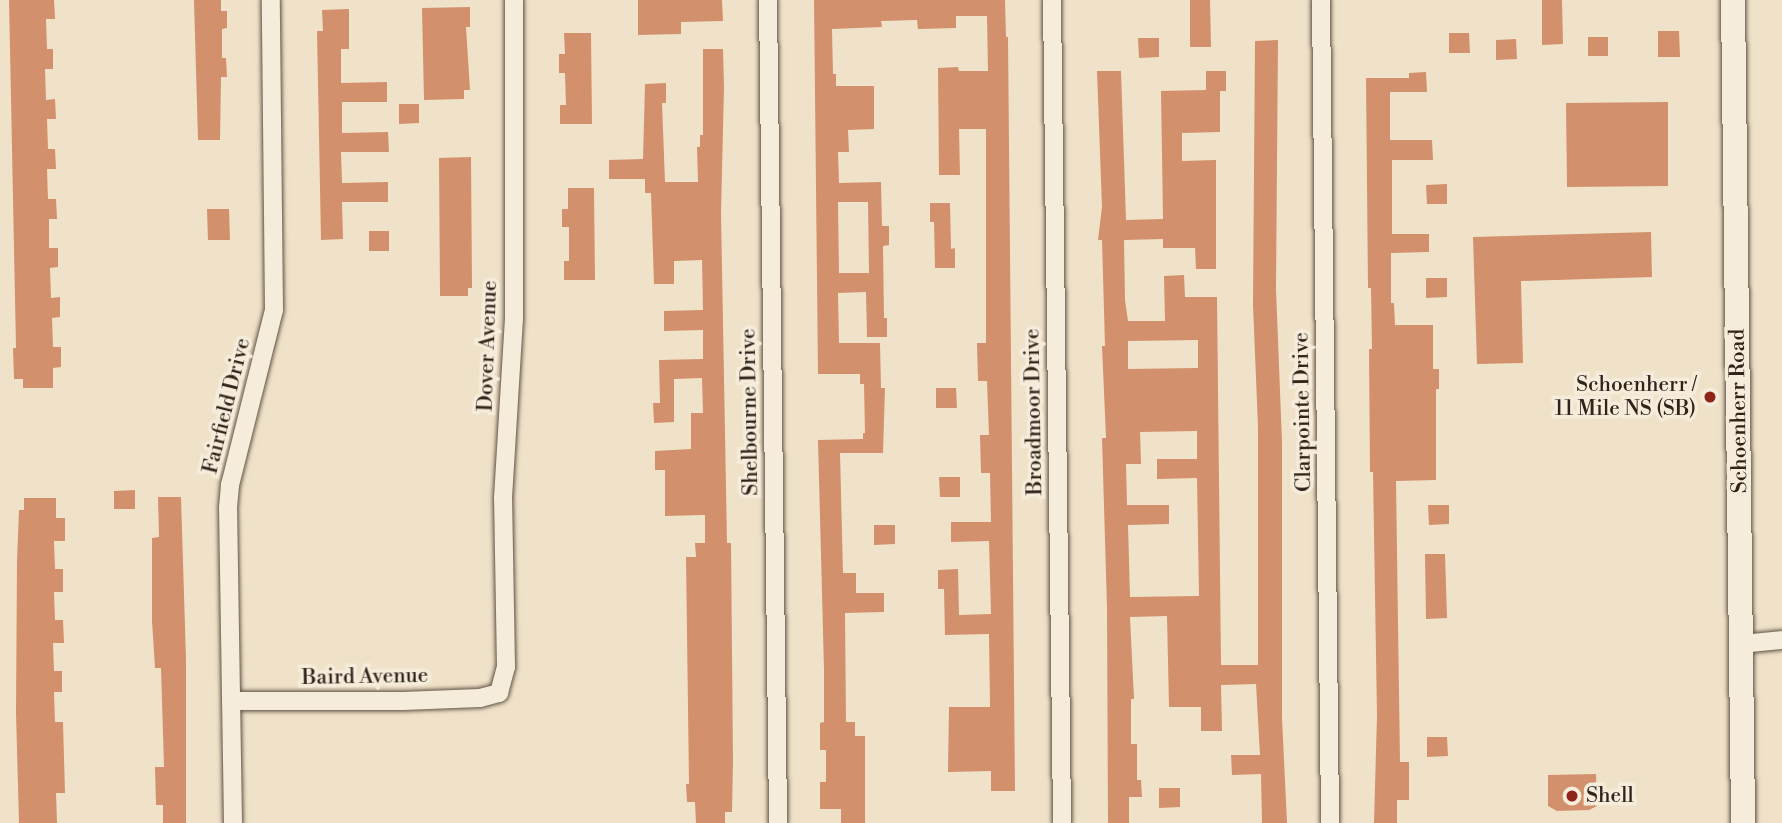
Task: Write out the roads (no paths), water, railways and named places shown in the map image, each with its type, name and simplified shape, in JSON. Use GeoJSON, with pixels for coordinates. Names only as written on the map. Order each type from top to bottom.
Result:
{"type":"FeatureCollection","features":[{"type":"Feature","properties":{"kind":"main road","name":"Schoenherr Road"},"geometry":{"type":"LineString","coordinates":[[1733,0],[1743,823]]}},
{"type":"Feature","properties":{"kind":"street","name":"Fairfield Drive"},"geometry":{"type":"LineString","coordinates":[[233,823],[230,485],[274,310],[271,0]]}},
{"type":"Feature","properties":{"kind":"street","name":"Dover Avenue"},"geometry":{"type":"LineString","coordinates":[[499,693],[506,667],[503,498],[514,319],[514,0]]}},
{"type":"Feature","properties":{"kind":"street","name":"Shelbourne Drive"},"geometry":{"type":"LineString","coordinates":[[768,0],[778,823]]}},
{"type":"Feature","properties":{"kind":"street","name":"Broadmoor Drive"},"geometry":{"type":"LineString","coordinates":[[1052,0],[1062,823]]}},
{"type":"Feature","properties":{"kind":"street","name":"Clarpointe Drive"},"geometry":{"type":"LineString","coordinates":[[1321,0],[1330,823]]}},
{"type":"Feature","properties":{"kind":"street"},"geometry":{"type":"LineString","coordinates":[[1741,644],[1782,640]]}},
{"type":"Feature","properties":{"kind":"street","name":"Baird Avenue"},"geometry":{"type":"LineString","coordinates":[[231,701],[403,701],[480,698],[499,693]]}},
{"type":"Feature","properties":{"kind":"place","name":"Schoenherr / 11 Mile NS (SB)"},"geometry":{"type":"Point","coordinates":[1710,397]}},
{"type":"Feature","properties":{"kind":"place","name":"Shell"},"geometry":{"type":"Point","coordinates":[1572,796]}}]}
